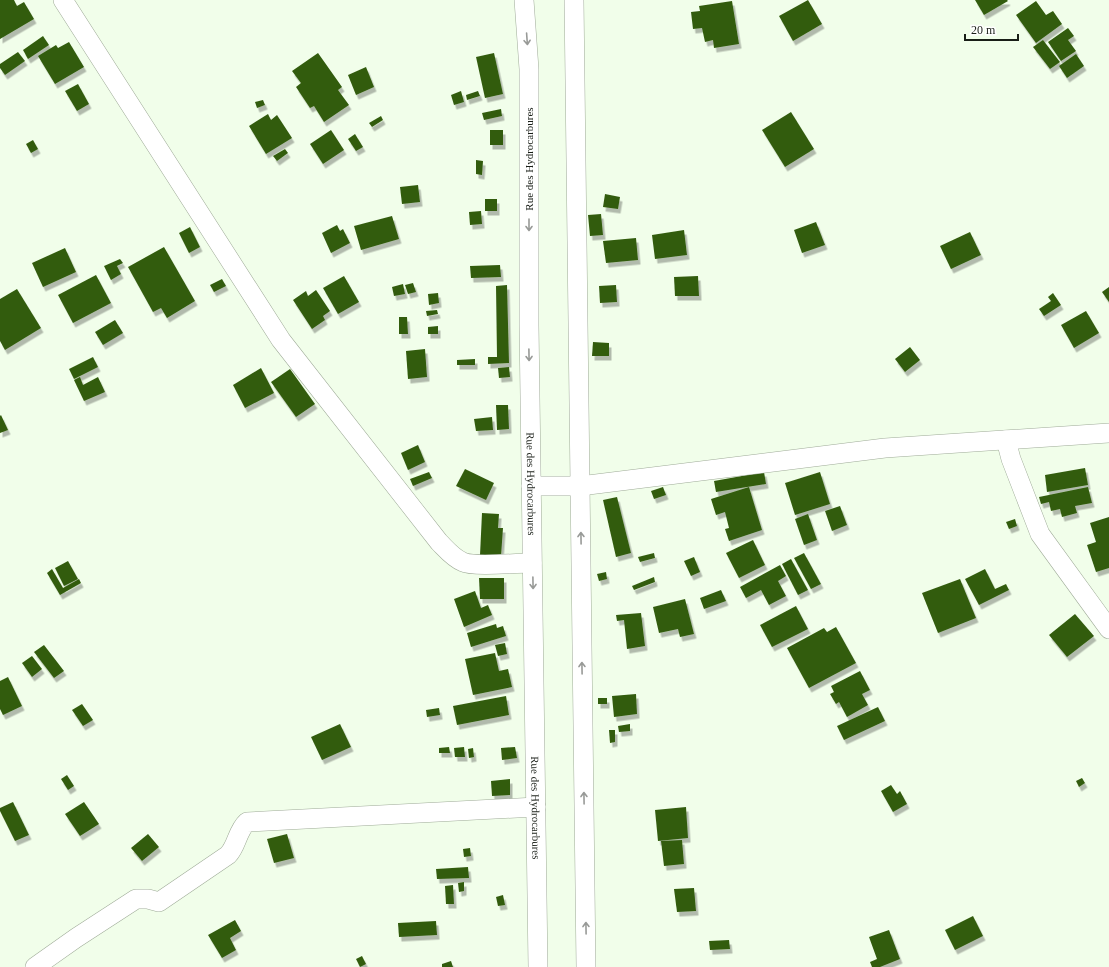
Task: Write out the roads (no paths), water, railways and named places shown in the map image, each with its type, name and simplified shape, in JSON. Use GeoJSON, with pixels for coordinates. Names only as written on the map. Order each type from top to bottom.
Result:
{"type":"FeatureCollection","features":[{"type":"Feature","properties":{"kind":"street"},"geometry":{"type":"LineString","coordinates":[[63,0],[281,340],[439,542],[449,553],[464,563],[532,563]]}},
{"type":"Feature","properties":{"kind":"street","name":"Rue des Hydrocarbures"},"geometry":{"type":"LineString","coordinates":[[524,0],[529,69],[531,486],[538,967]]}},
{"type":"Feature","properties":{"kind":"street"},"geometry":{"type":"LineString","coordinates":[[574,0],[586,967]]}},
{"type":"Feature","properties":{"kind":"street"},"geometry":{"type":"LineString","coordinates":[[531,486],[580,486],[885,448],[1109,433]]}},
{"type":"Feature","properties":{"kind":"street"},"geometry":{"type":"LineString","coordinates":[[1006,440],[1011,459],[1040,534],[1109,630]]}},
{"type":"Feature","properties":{"kind":"street"},"geometry":{"type":"LineString","coordinates":[[36,967],[76,938],[136,899],[148,899],[159,902],[228,855],[232,852],[243,826],[247,822],[536,807]]}}]}
